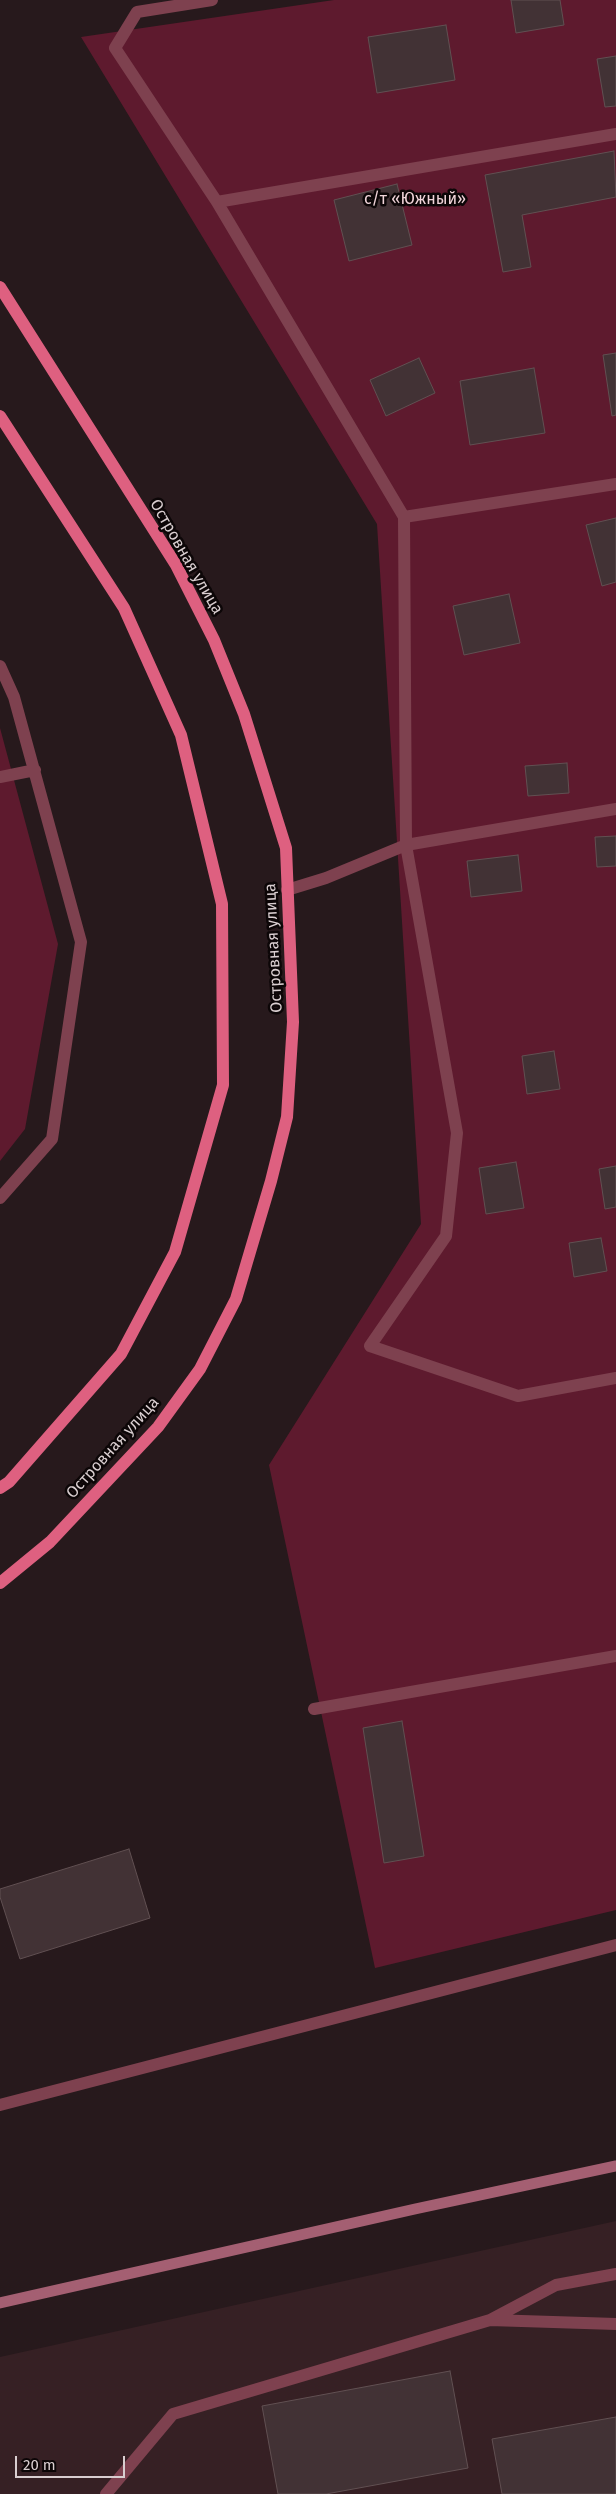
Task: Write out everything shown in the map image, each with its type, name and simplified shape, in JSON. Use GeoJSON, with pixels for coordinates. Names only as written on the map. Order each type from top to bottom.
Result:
{"type":"FeatureCollection","features":[{"type":"Feature","properties":{"kind":"main road","name":"Островная улица"},"geometry":{"type":"LineString","coordinates":[[0,287],[176,566],[214,640],[244,714],[286,848],[293,1022],[287,1118],[271,1181],[236,1299],[200,1370],[158,1427],[50,1542],[0,1583]]}},
{"type":"Feature","properties":{"kind":"main road"},"geometry":{"type":"LineString","coordinates":[[0,416],[124,608],[181,735],[222,904],[223,1084],[175,1252],[121,1354],[9,1482],[0,1488]]}},
{"type":"Feature","properties":{"kind":"street"},"geometry":{"type":"LineString","coordinates":[[212,0],[137,12],[115,48],[217,202],[404,517],[406,845],[457,1133],[446,1236],[370,1346],[518,1396],[616,1378]]}},
{"type":"Feature","properties":{"kind":"street"},"geometry":{"type":"LineString","coordinates":[[217,202],[616,134]]}},
{"type":"Feature","properties":{"kind":"street"},"geometry":{"type":"LineString","coordinates":[[404,517],[616,484]]}},
{"type":"Feature","properties":{"kind":"street"},"geometry":{"type":"LineString","coordinates":[[0,666],[14,697],[81,942],[52,1139],[0,1198]]}},
{"type":"Feature","properties":{"kind":"street"},"geometry":{"type":"LineString","coordinates":[[0,777],[34,770]]}},
{"type":"Feature","properties":{"kind":"street"},"geometry":{"type":"LineString","coordinates":[[287,890],[326,878],[406,845],[616,809]]}},
{"type":"Feature","properties":{"kind":"street"},"geometry":{"type":"LineString","coordinates":[[314,1709],[616,1656]]}},
{"type":"Feature","properties":{"kind":"street"},"geometry":{"type":"LineString","coordinates":[[0,2105],[616,1945]]}},
{"type":"Feature","properties":{"kind":"street"},"geometry":{"type":"LineString","coordinates":[[106,2494],[172,2414],[490,2320],[556,2285],[616,2274]]}},
{"type":"Feature","properties":{"kind":"street"},"geometry":{"type":"LineString","coordinates":[[490,2320],[616,2324]]}},
{"type":"Feature","properties":{"kind":"shaded area"},"geometry":{"type":"Polygon","coordinates":[[[616,2221],[616,2494],[0,2494],[0,2357],[616,2221]]]}},
{"type":"Feature","properties":{"kind":"green space","name":"с/т «Южный»"},"geometry":{"type":"Polygon","coordinates":[[[334,0],[616,0],[616,1910],[375,1968],[269,1465],[421,1224],[377,524],[81,37],[334,0]]]}},
{"type":"Feature","properties":{"kind":"green space"},"geometry":{"type":"Polygon","coordinates":[[[0,728],[58,944],[25,1129],[0,1161],[0,728]]]}},
{"type":"Feature","properties":{"kind":"building"},"geometry":{"type":"Polygon","coordinates":[[[511,0],[560,0],[564,25],[516,33],[511,0]]]}},
{"type":"Feature","properties":{"kind":"building"},"geometry":{"type":"Polygon","coordinates":[[[446,25],[455,80],[377,93],[368,37],[446,25]]]}},
{"type":"Feature","properties":{"kind":"building"},"geometry":{"type":"Polygon","coordinates":[[[616,56],[616,106],[605,107],[597,59],[616,56]]]}},
{"type":"Feature","properties":{"kind":"building"},"geometry":{"type":"Polygon","coordinates":[[[614,151],[616,197],[522,215],[531,267],[503,272],[485,175],[614,151]]]}},
{"type":"Feature","properties":{"kind":"building"},"geometry":{"type":"Polygon","coordinates":[[[397,184],[412,245],[349,261],[334,200],[397,184]]]}},
{"type":"Feature","properties":{"kind":"building"},"geometry":{"type":"Polygon","coordinates":[[[616,353],[616,415],[612,416],[603,355],[616,353]]]}},
{"type":"Feature","properties":{"kind":"building"},"geometry":{"type":"Polygon","coordinates":[[[419,358],[435,393],[386,416],[370,380],[419,358]]]}},
{"type":"Feature","properties":{"kind":"building"},"geometry":{"type":"Polygon","coordinates":[[[534,368],[545,433],[470,445],[460,381],[534,368]]]}},
{"type":"Feature","properties":{"kind":"building"},"geometry":{"type":"Polygon","coordinates":[[[616,518],[616,582],[602,586],[586,525],[616,518]]]}},
{"type":"Feature","properties":{"kind":"building"},"geometry":{"type":"Polygon","coordinates":[[[509,594],[520,643],[464,655],[453,606],[509,594]]]}},
{"type":"Feature","properties":{"kind":"building"},"geometry":{"type":"Polygon","coordinates":[[[567,763],[569,793],[528,796],[525,766],[567,763]]]}},
{"type":"Feature","properties":{"kind":"building"},"geometry":{"type":"Polygon","coordinates":[[[616,836],[616,866],[597,867],[595,837],[616,836]]]}},
{"type":"Feature","properties":{"kind":"building"},"geometry":{"type":"Polygon","coordinates":[[[518,855],[522,891],[471,897],[467,861],[518,855]]]}},
{"type":"Feature","properties":{"kind":"building"},"geometry":{"type":"Polygon","coordinates":[[[554,1051],[560,1089],[527,1094],[522,1056],[554,1051]]]}},
{"type":"Feature","properties":{"kind":"building"},"geometry":{"type":"Polygon","coordinates":[[[516,1162],[524,1208],[486,1214],[479,1168],[516,1162]]]}},
{"type":"Feature","properties":{"kind":"building"},"geometry":{"type":"Polygon","coordinates":[[[616,1166],[616,1207],[605,1209],[599,1169],[616,1166]]]}},
{"type":"Feature","properties":{"kind":"building"},"geometry":{"type":"Polygon","coordinates":[[[601,1238],[607,1271],[574,1277],[569,1243],[601,1238]]]}},
{"type":"Feature","properties":{"kind":"building"},"geometry":{"type":"Polygon","coordinates":[[[402,1721],[424,1856],[384,1863],[363,1728],[402,1721]]]}},
{"type":"Feature","properties":{"kind":"building"},"geometry":{"type":"Polygon","coordinates":[[[129,1849],[150,1918],[20,1959],[0,1897],[0,1889],[129,1849]]]}},
{"type":"Feature","properties":{"kind":"building"},"geometry":{"type":"Polygon","coordinates":[[[450,2371],[468,2468],[326,2494],[278,2494],[262,2406],[450,2371]]]}},
{"type":"Feature","properties":{"kind":"building"},"geometry":{"type":"Polygon","coordinates":[[[616,2417],[616,2494],[502,2494],[492,2439],[616,2417]]]}},
{"type":"Feature","properties":{"kind":"waterway"},"geometry":{"type":"LineString","coordinates":[[0,2303],[415,2209],[616,2166]]}}]}
